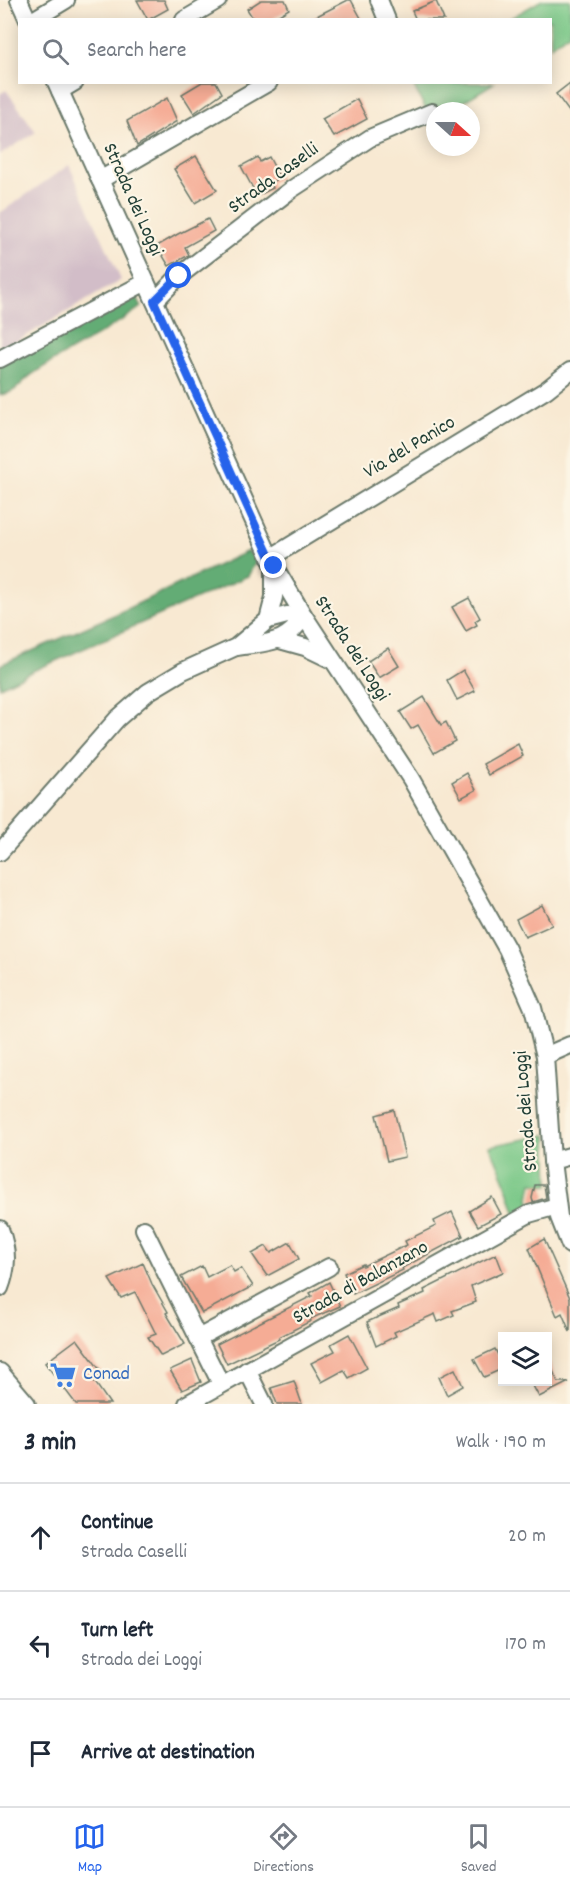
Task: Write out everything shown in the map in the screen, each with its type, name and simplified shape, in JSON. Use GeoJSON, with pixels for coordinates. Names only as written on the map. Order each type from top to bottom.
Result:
{"type":"FeatureCollection","features":[{"type":"Feature","properties":{"kind":"highway"},"geometry":{"type":"LineString","coordinates":[[0,1391],[10,1404]]}},
{"type":"Feature","properties":{"kind":"street"},"geometry":{"type":"LineString","coordinates":[[20,0],[27,18]]}},
{"type":"Feature","properties":{"kind":"street"},"geometry":{"type":"LineString","coordinates":[[36,18],[66,0]]}},
{"type":"Feature","properties":{"kind":"street"},"geometry":{"type":"LineString","coordinates":[[187,18],[218,0]]}},
{"type":"Feature","properties":{"kind":"street"},"geometry":{"type":"LineString","coordinates":[[379,0],[386,18]]}},
{"type":"Feature","properties":{"kind":"street"},"geometry":{"type":"LineString","coordinates":[[102,184],[266,84]]}},
{"type":"Feature","properties":{"kind":"street","name":"Strada dei Loggi"},"geometry":{"type":"LineString","coordinates":[[58,87],[272,562],[304,616],[411,779],[507,949],[533,1008],[545,1056],[558,1217],[570,1245]]}},
{"type":"Feature","properties":{"kind":"street"},"geometry":{"type":"LineString","coordinates":[[102,184],[256,103]]}},
{"type":"Feature","properties":{"kind":"street","name":"Strada Caselli"},"geometry":{"type":"LineString","coordinates":[[154,301],[179,276],[292,189],[370,138],[426,115]]}},
{"type":"Feature","properties":{"kind":"street"},"geometry":{"type":"LineString","coordinates":[[0,359],[146,282]]}},
{"type":"Feature","properties":{"kind":"street","name":"Via del Panico"},"geometry":{"type":"LineString","coordinates":[[272,562],[546,390],[570,371]]}},
{"type":"Feature","properties":{"kind":"street"},"geometry":{"type":"LineString","coordinates":[[268,620],[274,597],[272,562]]}},
{"type":"Feature","properties":{"kind":"street"},"geometry":{"type":"LineString","coordinates":[[0,852],[117,720],[148,692],[183,671],[236,647],[280,640],[295,630],[304,616],[287,615],[268,620],[236,647]]}},
{"type":"Feature","properties":{"kind":"street"},"geometry":{"type":"LineString","coordinates":[[280,640],[305,647],[334,661]]}},
{"type":"Feature","properties":{"kind":"street"},"geometry":{"type":"LineString","coordinates":[[545,1056],[570,1046]]}},
{"type":"Feature","properties":{"kind":"street"},"geometry":{"type":"LineString","coordinates":[[552,1161],[570,1156]]}},
{"type":"Feature","properties":{"kind":"street","name":"Strada di Balanzano"},"geometry":{"type":"LineString","coordinates":[[187,1404],[529,1214],[557,1206]]}},
{"type":"Feature","properties":{"kind":"street"},"geometry":{"type":"LineString","coordinates":[[0,1230],[5,1242],[7,1259],[0,1288]]}},
{"type":"Feature","properties":{"kind":"street"},"geometry":{"type":"LineString","coordinates":[[144,1230],[221,1384]]}},
{"type":"Feature","properties":{"kind":"street"},"geometry":{"type":"LineString","coordinates":[[198,1338],[329,1267]]}},
{"type":"Feature","properties":{"kind":"street"},"geometry":{"type":"LineString","coordinates":[[247,1370],[264,1404]]}},
{"type":"Feature","properties":{"kind":"street"},"geometry":{"type":"LineString","coordinates":[[0,1372],[27,1404]]}},
{"type":"Feature","properties":{"kind":"shaded area"},"geometry":{"type":"Polygon","coordinates":[[[6,90],[36,132],[0,155],[0,94],[6,90]]]}},
{"type":"Feature","properties":{"kind":"shaded area"},"geometry":{"type":"Polygon","coordinates":[[[69,165],[121,280],[0,351],[0,213],[69,165]]]}},
{"type":"Feature","properties":{"kind":"shaded area"},"geometry":{"type":"Polygon","coordinates":[[[570,1138],[570,1223],[565,1210],[561,1140],[570,1138]]]}},
{"type":"Feature","properties":{"kind":"green space"},"geometry":{"type":"Polygon","coordinates":[[[542,0],[570,0],[570,32],[552,45],[552,18],[511,18],[542,0]]]}},
{"type":"Feature","properties":{"kind":"green space"},"geometry":{"type":"Polygon","coordinates":[[[413,84],[492,84],[463,102],[426,102],[426,110],[413,84]]]}},
{"type":"Feature","properties":{"kind":"green space"},"geometry":{"type":"Polygon","coordinates":[[[136,292],[141,307],[29,376],[15,390],[0,395],[0,363],[136,292]]]}},
{"type":"Feature","properties":{"kind":"green space"},"geometry":{"type":"Polygon","coordinates":[[[248,551],[257,560],[248,576],[0,687],[0,665],[116,614],[248,551]]]}},
{"type":"Feature","properties":{"kind":"green space"},"geometry":{"type":"Polygon","coordinates":[[[547,1135],[549,1185],[532,1183],[529,1198],[532,1209],[516,1216],[506,1183],[490,1146],[547,1135]]]}},
{"type":"Feature","properties":{"kind":"building"},"geometry":{"type":"Polygon","coordinates":[[[137,0],[164,0],[168,9],[152,18],[147,18],[137,0]]]}},
{"type":"Feature","properties":{"kind":"building"},"geometry":{"type":"Polygon","coordinates":[[[261,0],[285,0],[289,9],[274,18],[253,18],[247,9],[261,0]]]}},
{"type":"Feature","properties":{"kind":"building"},"geometry":{"type":"Polygon","coordinates":[[[351,0],[361,18],[313,18],[351,0]]]}},
{"type":"Feature","properties":{"kind":"building"},"geometry":{"type":"Polygon","coordinates":[[[436,1],[443,18],[415,18],[412,11],[436,1]]]}},
{"type":"Feature","properties":{"kind":"building"},"geometry":{"type":"Polygon","coordinates":[[[570,83],[570,113],[556,94],[570,83]]]}},
{"type":"Feature","properties":{"kind":"building"},"geometry":{"type":"Polygon","coordinates":[[[199,84],[217,84],[222,93],[194,113],[182,94],[199,84]]]}},
{"type":"Feature","properties":{"kind":"building"},"geometry":{"type":"Polygon","coordinates":[[[167,98],[177,121],[137,146],[127,121],[167,98]]]}},
{"type":"Feature","properties":{"kind":"building"},"geometry":{"type":"Polygon","coordinates":[[[357,99],[367,119],[334,137],[322,119],[357,99]]]}},
{"type":"Feature","properties":{"kind":"building"},"geometry":{"type":"Polygon","coordinates":[[[196,156],[217,190],[195,203],[174,169],[196,156]]]}},
{"type":"Feature","properties":{"kind":"building"},"geometry":{"type":"Polygon","coordinates":[[[258,157],[260,162],[269,157],[280,178],[270,183],[273,188],[257,196],[241,166],[258,157]]]}},
{"type":"Feature","properties":{"kind":"building"},"geometry":{"type":"Polygon","coordinates":[[[208,219],[214,231],[185,247],[189,255],[169,266],[157,246],[208,219]]]}},
{"type":"Feature","properties":{"kind":"building"},"geometry":{"type":"Polygon","coordinates":[[[469,598],[480,618],[475,621],[477,625],[466,631],[452,607],[469,598]]]}},
{"type":"Feature","properties":{"kind":"building"},"geometry":{"type":"Polygon","coordinates":[[[388,648],[399,666],[379,678],[368,661],[388,648]]]}},
{"type":"Feature","properties":{"kind":"building"},"geometry":{"type":"Polygon","coordinates":[[[463,670],[475,691],[457,700],[447,680],[463,670]]]}},
{"type":"Feature","properties":{"kind":"building"},"geometry":{"type":"Polygon","coordinates":[[[424,697],[441,725],[446,722],[455,741],[434,753],[418,725],[411,729],[400,712],[424,697]]]}},
{"type":"Feature","properties":{"kind":"building"},"geometry":{"type":"Polygon","coordinates":[[[518,744],[523,756],[489,775],[483,764],[518,744]]]}},
{"type":"Feature","properties":{"kind":"building"},"geometry":{"type":"Polygon","coordinates":[[[467,773],[476,790],[461,798],[452,782],[467,773]]]}},
{"type":"Feature","properties":{"kind":"building"},"geometry":{"type":"Polygon","coordinates":[[[542,905],[552,925],[525,937],[516,919],[542,905]]]}},
{"type":"Feature","properties":{"kind":"building"},"geometry":{"type":"Polygon","coordinates":[[[394,1110],[405,1157],[387,1161],[376,1115],[394,1110]]]}},
{"type":"Feature","properties":{"kind":"building"},"geometry":{"type":"Polygon","coordinates":[[[535,1185],[544,1185],[546,1198],[533,1202],[532,1198],[535,1185]]]}},
{"type":"Feature","properties":{"kind":"building"},"geometry":{"type":"Polygon","coordinates":[[[492,1197],[501,1214],[478,1226],[469,1211],[492,1197]]]}},
{"type":"Feature","properties":{"kind":"building"},"geometry":{"type":"Polygon","coordinates":[[[452,1212],[463,1236],[402,1268],[403,1270],[353,1294],[344,1273],[407,1245],[405,1241],[436,1226],[434,1221],[452,1212]]]}},
{"type":"Feature","properties":{"kind":"building"},"geometry":{"type":"Polygon","coordinates":[[[544,1239],[570,1298],[570,1332],[562,1313],[557,1316],[529,1248],[544,1239]]]}},
{"type":"Feature","properties":{"kind":"building"},"geometry":{"type":"Polygon","coordinates":[[[290,1242],[299,1259],[267,1276],[252,1254],[266,1246],[271,1253],[290,1242]]]}},
{"type":"Feature","properties":{"kind":"building"},"geometry":{"type":"Polygon","coordinates":[[[496,1254],[503,1272],[471,1286],[476,1302],[452,1311],[454,1315],[438,1322],[435,1314],[394,1332],[396,1336],[376,1346],[367,1322],[399,1308],[398,1305],[425,1293],[424,1290],[496,1254]]]}},
{"type":"Feature","properties":{"kind":"building"},"geometry":{"type":"Polygon","coordinates":[[[143,1263],[168,1312],[166,1313],[185,1344],[161,1356],[148,1337],[156,1334],[135,1292],[121,1298],[109,1279],[143,1263]]]}},
{"type":"Feature","properties":{"kind":"building"},"geometry":{"type":"Polygon","coordinates":[[[230,1265],[234,1272],[241,1268],[253,1286],[202,1313],[181,1277],[202,1266],[207,1277],[230,1265]]]}},
{"type":"Feature","properties":{"kind":"building"},"geometry":{"type":"Polygon","coordinates":[[[329,1282],[340,1306],[310,1319],[311,1321],[279,1339],[227,1364],[217,1344],[312,1296],[310,1293],[329,1282]]]}},
{"type":"Feature","properties":{"kind":"building"},"geometry":{"type":"Polygon","coordinates":[[[349,1334],[367,1368],[349,1378],[344,1370],[322,1382],[311,1363],[335,1351],[331,1344],[349,1334]]]}},
{"type":"Feature","properties":{"kind":"building"},"geometry":{"type":"Polygon","coordinates":[[[77,1339],[103,1374],[94,1381],[110,1404],[76,1404],[45,1363],[77,1339]]]}},
{"type":"Feature","properties":{"kind":"building"},"geometry":{"type":"Polygon","coordinates":[[[495,1349],[498,1355],[498,1371],[484,1377],[474,1359],[495,1349]]]}},
{"type":"Feature","properties":{"kind":"building"},"geometry":{"type":"Polygon","coordinates":[[[192,1360],[201,1382],[182,1390],[170,1370],[192,1360]]]}},
{"type":"Feature","properties":{"kind":"building"},"geometry":{"type":"Polygon","coordinates":[[[455,1369],[463,1386],[447,1395],[439,1377],[455,1369]]]}},
{"type":"Feature","properties":{"kind":"building"},"geometry":{"type":"Polygon","coordinates":[[[552,1369],[558,1382],[569,1382],[539,1397],[533,1386],[552,1386],[552,1369]]]}},
{"type":"Feature","properties":{"kind":"building"},"geometry":{"type":"Polygon","coordinates":[[[294,1381],[302,1404],[277,1404],[271,1388],[294,1381]]]}},
{"type":"Feature","properties":{"kind":"place","name":"Conad"},"geometry":{"type":"Point","coordinates":[63,1375]}},
{"type":"Feature","properties":{"kind":"route"},"geometry":{"type":"LineString","coordinates":[[179,276],[154,301],[274,566]]}}]}
